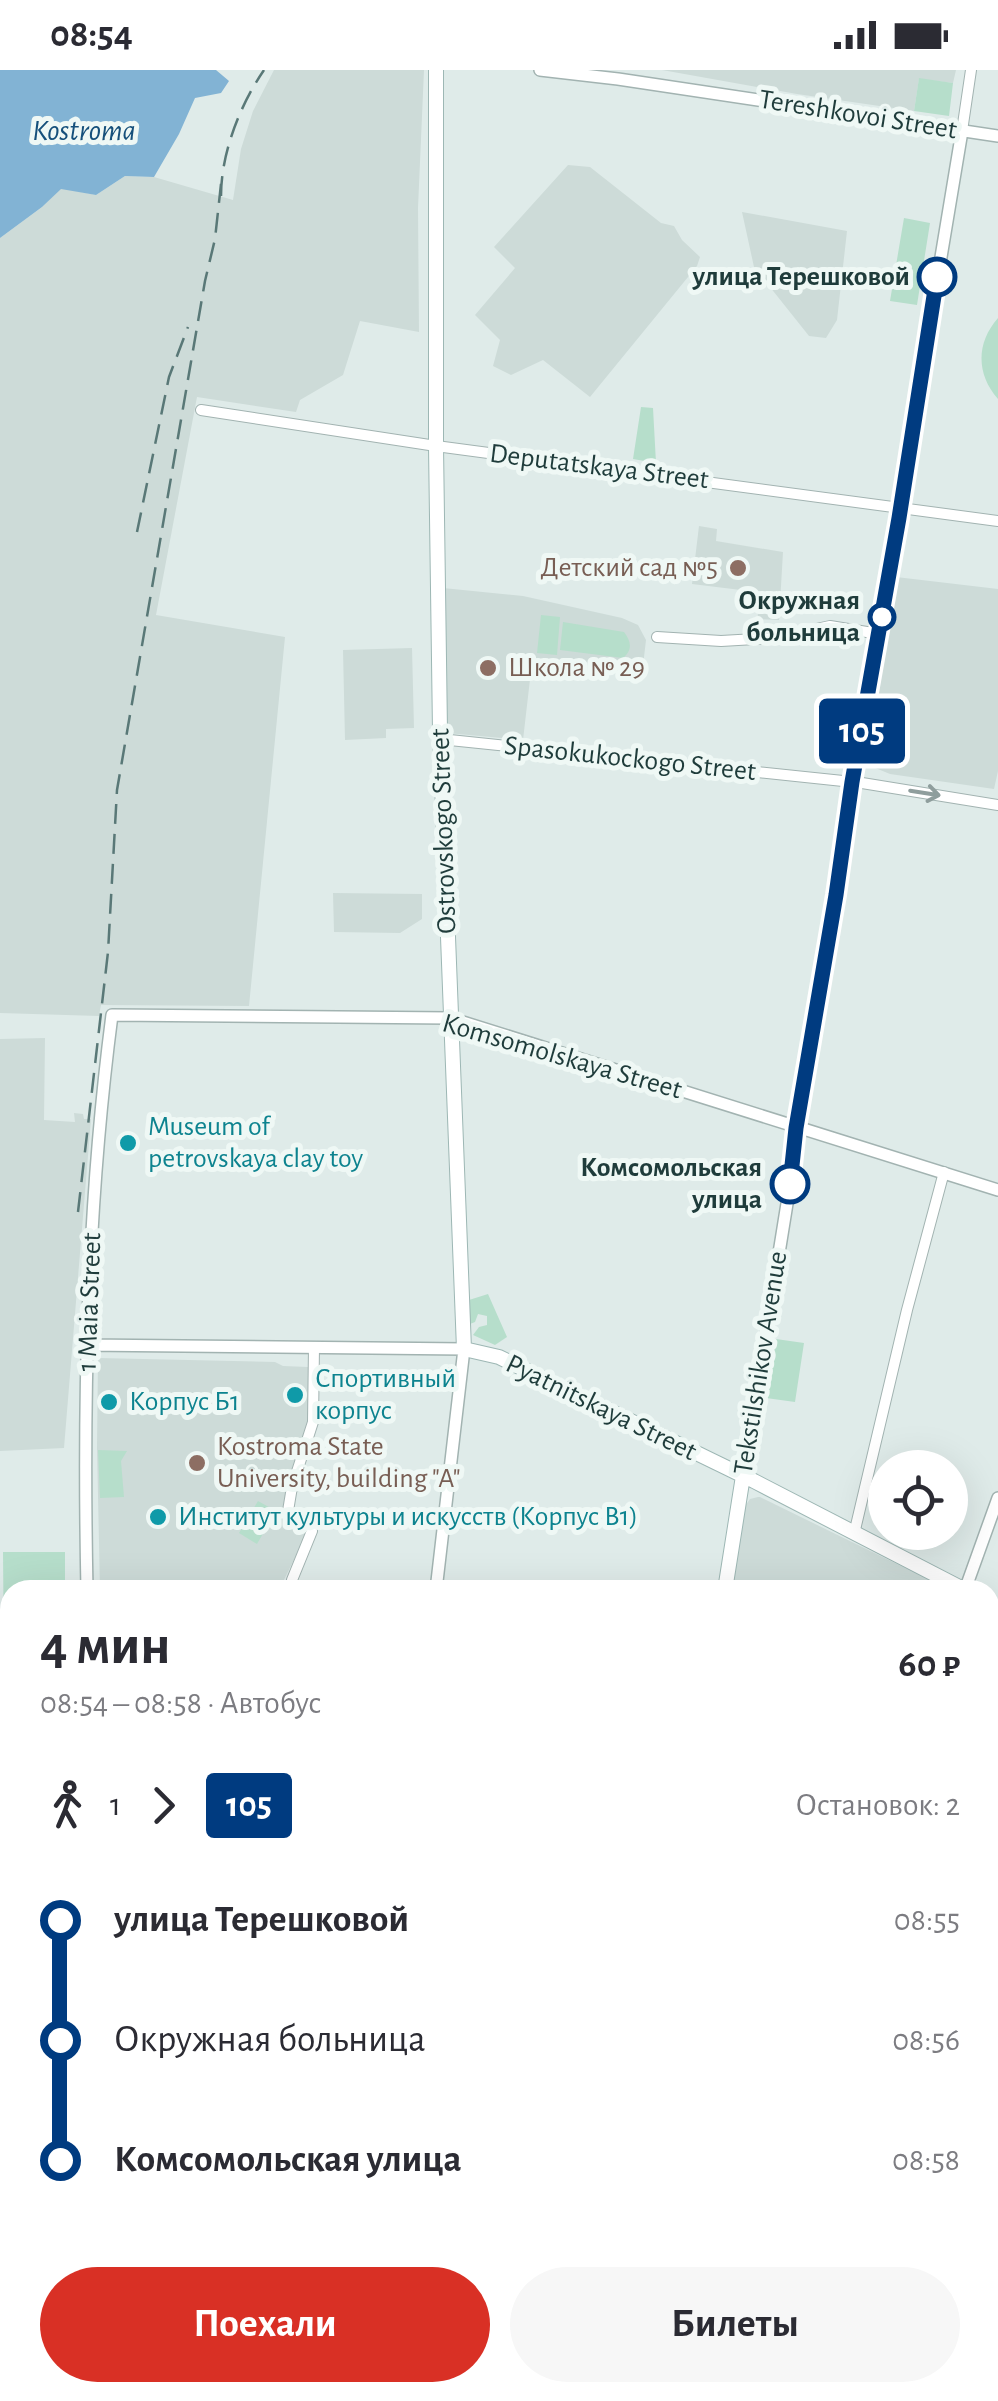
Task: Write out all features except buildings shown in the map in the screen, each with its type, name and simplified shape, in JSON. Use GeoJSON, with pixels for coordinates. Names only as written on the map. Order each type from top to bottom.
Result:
{"type":"FeatureCollection","features":[{"type":"Feature","properties":{"kind":"main road","name":"Ostrovskogo Street"},"geometry":{"type":"LineString","coordinates":[[436,70],[440,738],[464,1349]]}},
{"type":"Feature","properties":{"kind":"main road","name":"Pyatnitskaya Street"},"geometry":{"type":"LineString","coordinates":[[464,1349],[499,1357],[945,1580]]}},
{"type":"Feature","properties":{"kind":"main road","name":"Tekstilshikov Avenue"},"geometry":{"type":"LineString","coordinates":[[727,1580],[743,1476]]}},
{"type":"Feature","properties":{"kind":"street","name":"Tereshkovoi Street"},"geometry":{"type":"LineString","coordinates":[[540,70],[618,78],[998,136]]}},
{"type":"Feature","properties":{"kind":"street","name":"Tekstilshikov Avenue"},"geometry":{"type":"LineString","coordinates":[[743,1476],[852,782],[972,70]]}},
{"type":"Feature","properties":{"kind":"street","name":"Deputatskaya Street"},"geometry":{"type":"LineString","coordinates":[[201,410],[436,446],[998,521]]}},
{"type":"Feature","properties":{"kind":"street"},"geometry":{"type":"LineString","coordinates":[[657,637],[721,641],[774,638],[830,626],[879,634]]}},
{"type":"Feature","properties":{"kind":"street","name":"Spasokukoсkogo Street"},"geometry":{"type":"LineString","coordinates":[[440,738],[852,782],[998,804]]}},
{"type":"Feature","properties":{"kind":"street","name":"Komsomolskaya Street"},"geometry":{"type":"LineString","coordinates":[[112,1015],[450,1018],[998,1190]]}},
{"type":"Feature","properties":{"kind":"street","name":"1 Maia Street"},"geometry":{"type":"LineString","coordinates":[[87,1580],[86,1344],[98,1145],[112,1015]]}},
{"type":"Feature","properties":{"kind":"street"},"geometry":{"type":"LineString","coordinates":[[854,1534],[944,1172]]}},
{"type":"Feature","properties":{"kind":"street","name":"Pyatnitskaya Street"},"geometry":{"type":"LineString","coordinates":[[86,1344],[464,1349]]}},
{"type":"Feature","properties":{"kind":"street"},"geometry":{"type":"LineString","coordinates":[[294,1580],[312,1531],[288,1511],[314,1422],[314,1347]]}},
{"type":"Feature","properties":{"kind":"street","name":"Ostrovskogo Street"},"geometry":{"type":"LineString","coordinates":[[437,1580],[464,1349]]}},
{"type":"Feature","properties":{"kind":"street"},"geometry":{"type":"LineString","coordinates":[[969,1580],[998,1498]]}},
{"type":"Feature","properties":{"kind":"shaded area"},"geometry":{"type":"Polygon","coordinates":[[[274,70],[424,70],[418,208],[419,332],[360,321],[343,375],[300,400],[296,412],[197,397],[156,615],[285,637],[249,1006],[101,1005],[99,1016],[0,1013],[0,238],[61,188],[96,195],[125,176],[154,177],[233,200],[241,149],[253,111],[274,70]]]}},
{"type":"Feature","properties":{"kind":"shaded area"},"geometry":{"type":"Polygon","coordinates":[[[662,70],[956,70],[953,83],[919,79],[914,111],[662,70]]]}},
{"type":"Feature","properties":{"kind":"shaded area"},"geometry":{"type":"Polygon","coordinates":[[[568,165],[590,167],[661,223],[674,226],[700,257],[697,266],[590,397],[543,360],[511,375],[493,366],[500,340],[475,315],[515,268],[494,247],[568,165]]]}},
{"type":"Feature","properties":{"kind":"shaded area"},"geometry":{"type":"Polygon","coordinates":[[[742,212],[847,231],[837,320],[826,338],[809,336],[754,267],[742,212]]]}},
{"type":"Feature","properties":{"kind":"shaded area","name":"Детский сад №5"},"geometry":{"type":"Polygon","coordinates":[[[699,526],[717,529],[716,541],[783,552],[779,620],[758,619],[757,592],[692,584],[699,526]]]}},
{"type":"Feature","properties":{"kind":"shaded area"},"geometry":{"type":"Polygon","coordinates":[[[896,577],[998,589],[998,771],[994,789],[890,774],[868,765],[896,577]]]}},
{"type":"Feature","properties":{"kind":"shaded area","name":"Школа № 29"},"geometry":{"type":"Polygon","coordinates":[[[443,588],[523,596],[622,618],[638,625],[646,640],[642,674],[532,662],[523,740],[447,733],[443,588]]]}},
{"type":"Feature","properties":{"kind":"shaded area"},"geometry":{"type":"Polygon","coordinates":[[[412,648],[414,728],[386,729],[386,738],[345,740],[343,650],[412,648]]]}},
{"type":"Feature","properties":{"kind":"shaded area"},"geometry":{"type":"Polygon","coordinates":[[[333,893],[422,894],[422,919],[400,933],[334,932],[333,893]]]}},
{"type":"Feature","properties":{"kind":"shaded area"},"geometry":{"type":"Polygon","coordinates":[[[45,1038],[44,1120],[75,1122],[74,1113],[91,1119],[64,1448],[0,1451],[0,1039],[45,1038]]]}},
{"type":"Feature","properties":{"kind":"shaded area","name":"Kostroma State University, building \"A\""},"geometry":{"type":"Polygon","coordinates":[[[98,1358],[275,1362],[308,1367],[308,1425],[283,1514],[309,1529],[284,1580],[100,1580],[98,1358]]]}},
{"type":"Feature","properties":{"kind":"shaded area"},"geometry":{"type":"Polygon","coordinates":[[[760,1497],[930,1580],[734,1580],[745,1506],[750,1499],[760,1497]]]}},
{"type":"Feature","properties":{"kind":"green space"},"geometry":{"type":"Polygon","coordinates":[[[919,78],[953,83],[949,116],[914,111],[919,78]]]}},
{"type":"Feature","properties":{"kind":"green space"},"geometry":{"type":"Polygon","coordinates":[[[904,218],[930,223],[917,305],[890,301],[904,218]]]}},
{"type":"Feature","properties":{"kind":"green space"},"geometry":{"type":"Polygon","coordinates":[[[998,318],[998,399],[986,379],[981,358],[986,338],[998,318]]]}},
{"type":"Feature","properties":{"kind":"green space"},"geometry":{"type":"Polygon","coordinates":[[[641,407],[653,408],[656,463],[633,459],[641,407]]]}},
{"type":"Feature","properties":{"kind":"green space"},"geometry":{"type":"Polygon","coordinates":[[[541,615],[560,617],[557,655],[537,653],[541,615]]]}},
{"type":"Feature","properties":{"kind":"green space"},"geometry":{"type":"Polygon","coordinates":[[[563,622],[624,632],[630,649],[623,658],[560,650],[563,622]]]}},
{"type":"Feature","properties":{"kind":"green space"},"geometry":{"type":"Polygon","coordinates":[[[488,1294],[507,1337],[495,1345],[473,1335],[479,1327],[487,1325],[487,1316],[478,1314],[470,1324],[469,1300],[488,1294]]]}},
{"type":"Feature","properties":{"kind":"green space"},"geometry":{"type":"Polygon","coordinates":[[[776,1339],[804,1343],[795,1402],[766,1398],[776,1339]]]}},
{"type":"Feature","properties":{"kind":"green space"},"geometry":{"type":"Polygon","coordinates":[[[98,1450],[127,1451],[121,1461],[124,1497],[100,1498],[98,1450]]]}},
{"type":"Feature","properties":{"kind":"green space"},"geometry":{"type":"Polygon","coordinates":[[[258,1501],[276,1511],[257,1544],[239,1533],[258,1501]]]}},
{"type":"Feature","properties":{"kind":"green space"},"geometry":{"type":"Polygon","coordinates":[[[3,1552],[65,1552],[65,1580],[3,1580],[3,1552]]]}},
{"type":"Feature","properties":{"kind":"water","name":"Kostroma"},"geometry":{"type":"Polygon","coordinates":[[[0,70],[216,70],[229,81],[221,93],[195,98],[154,177],[125,176],[96,195],[61,189],[0,238],[0,70]]]}},
{"type":"Feature","properties":{"kind":"railway"},"geometry":{"type":"LineString","coordinates":[[221,196],[224,163],[234,130],[264,70]]}},
{"type":"Feature","properties":{"kind":"railway"},"geometry":{"type":"LineString","coordinates":[[78,1212],[108,952],[117,790],[215,239],[221,184]]}},
{"type":"Feature","properties":{"kind":"railway"},"geometry":{"type":"LineString","coordinates":[[137,532],[169,377],[188,327]]}},
{"type":"Feature","properties":{"kind":"bus line","name":"105"},"geometry":{"type":"LineString","coordinates":[[790,1184],[852,782],[937,277]]}},
{"type":"Feature","properties":{"kind":"place","name":"улица Терешковой"},"geometry":{"type":"Point","coordinates":[937,277]}},
{"type":"Feature","properties":{"kind":"place","name":"Детский сад №5"},"geometry":{"type":"Point","coordinates":[738,568]}},
{"type":"Feature","properties":{"kind":"place","name":"Окружная больница"},"geometry":{"type":"Point","coordinates":[882,617]}},
{"type":"Feature","properties":{"kind":"place","name":"Школа № 29"},"geometry":{"type":"Point","coordinates":[488,668]}},
{"type":"Feature","properties":{"kind":"place","name":"Museum of petrovskaya clay toy"},"geometry":{"type":"Point","coordinates":[128,1143]}},
{"type":"Feature","properties":{"kind":"place","name":"Комсомольская улица"},"geometry":{"type":"Point","coordinates":[790,1184]}},
{"type":"Feature","properties":{"kind":"place","name":"Спортивный корпус"},"geometry":{"type":"Point","coordinates":[295,1395]}},
{"type":"Feature","properties":{"kind":"place","name":"Корпус Б1"},"geometry":{"type":"Point","coordinates":[109,1402]}},
{"type":"Feature","properties":{"kind":"place","name":"Kostroma State University, building \"A\""},"geometry":{"type":"Point","coordinates":[197,1463]}},
{"type":"Feature","properties":{"kind":"place","name":"Институт культуры и искусств (Корпус В1)"},"geometry":{"type":"Point","coordinates":[158,1517]}}]}
